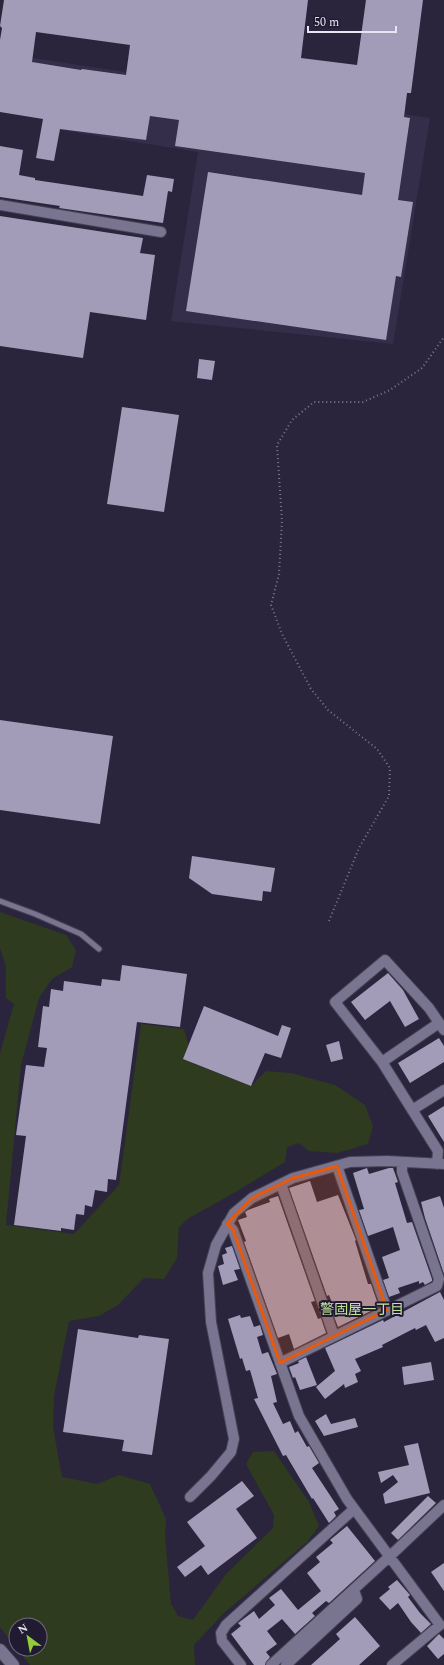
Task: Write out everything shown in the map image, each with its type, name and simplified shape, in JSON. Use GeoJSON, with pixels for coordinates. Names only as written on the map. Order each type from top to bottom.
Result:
{"type":"FeatureCollection","features":[{"type":"Feature","properties":{"kind":"street"},"geometry":{"type":"LineString","coordinates":[[0,205],[162,232]]}},
{"type":"Feature","properties":{"kind":"street"},"geometry":{"type":"LineString","coordinates":[[190,1497],[211,1476],[231,1452],[234,1439],[212,1322],[208,1273],[216,1245],[234,1213],[252,1198],[293,1178],[350,1162],[440,1164],[438,1151],[382,1062],[335,1002],[385,960],[429,1008],[442,1026],[382,1062]]}},
{"type":"Feature","properties":{"kind":"street"},"geometry":{"type":"LineString","coordinates":[[412,1110],[444,1090]]}},
{"type":"Feature","properties":{"kind":"street"},"geometry":{"type":"LineString","coordinates":[[280,1363],[437,1286],[440,1280],[402,1172],[402,1162]]}},
{"type":"Feature","properties":{"kind":"street"},"geometry":{"type":"LineString","coordinates":[[337,1166],[387,1310]]}},
{"type":"Feature","properties":{"kind":"street"},"geometry":{"type":"LineString","coordinates":[[281,1184],[334,1336]]}},
{"type":"Feature","properties":{"kind":"street"},"geometry":{"type":"LineString","coordinates":[[227,1224],[233,1230],[299,1416],[354,1509],[440,1625],[392,1665]]}},
{"type":"Feature","properties":{"kind":"street"},"geometry":{"type":"LineString","coordinates":[[271,1665],[389,1558],[444,1504]]}},
{"type":"Feature","properties":{"kind":"street"},"geometry":{"type":"LineString","coordinates":[[241,1665],[222,1641],[221,1633],[226,1625],[354,1509]]}},
{"type":"Feature","properties":{"kind":"street"},"geometry":{"type":"LineString","coordinates":[[286,1665],[357,1599],[354,1590]]}},
{"type":"Feature","properties":{"kind":"street"},"geometry":{"type":"LineString","coordinates":[[0,1650],[13,1665]]}},
{"type":"Feature","properties":{"kind":"lane"},"geometry":{"type":"LineString","coordinates":[[0,901],[81,934],[100,949]]}},
{"type":"Feature","properties":{"kind":"path"},"geometry":{"type":"LineString","coordinates":[[329,921],[360,848],[389,796],[390,768],[377,749],[328,710],[311,689],[282,634],[271,605],[279,574],[282,522],[277,445],[292,420],[314,402],[362,402],[390,390],[422,368],[444,338]]}},
{"type":"Feature","properties":{"kind":"highlighted area"},"geometry":{"type":"Polygon","coordinates":[[[337,1166],[387,1310],[280,1363],[233,1230],[227,1224],[252,1198],[293,1178],[337,1166]]]}},
{"type":"Feature","properties":{"kind":"shaded area"},"geometry":{"type":"Polygon","coordinates":[[[0,53],[430,118],[393,344],[171,321],[198,152],[61,130],[65,105],[0,53]]]}},
{"type":"Feature","properties":{"kind":"green space"},"geometry":{"type":"Polygon","coordinates":[[[0,912],[66,935],[76,950],[72,967],[52,979],[39,998],[21,1065],[6,1225],[74,1234],[119,1185],[141,1024],[184,1029],[194,1064],[251,1086],[266,1071],[291,1073],[335,1085],[365,1105],[373,1126],[368,1144],[337,1153],[309,1151],[299,1143],[287,1147],[285,1162],[189,1218],[179,1227],[177,1258],[164,1279],[144,1278],[118,1305],[99,1316],[69,1321],[54,1396],[53,1427],[62,1477],[97,1484],[119,1475],[150,1484],[166,1519],[165,1534],[171,1604],[178,1616],[193,1620],[226,1574],[273,1528],[274,1515],[246,1464],[253,1452],[274,1451],[309,1502],[319,1526],[307,1542],[224,1613],[194,1645],[195,1665],[30,1665],[24,1657],[48,1657],[48,1617],[8,1617],[8,1638],[0,1627],[0,1053],[14,1004],[6,998],[6,967],[0,948],[0,912]]]}},
{"type":"Feature","properties":{"kind":"building"},"geometry":{"type":"Polygon","coordinates":[[[4,0],[308,0],[301,58],[357,65],[366,0],[423,0],[411,93],[407,93],[404,117],[410,118],[398,200],[413,202],[401,277],[396,276],[386,340],[186,311],[208,172],[362,195],[365,173],[175,146],[179,120],[150,116],[146,140],[60,129],[54,161],[36,158],[43,119],[0,112],[0,40],[2,28],[0,26],[4,0]],[[36,32],[32,62],[81,70],[126,75],[130,45],[36,32]]]}},
{"type":"Feature","properties":{"kind":"building"},"geometry":{"type":"Polygon","coordinates":[[[0,146],[23,150],[19,175],[35,178],[35,180],[143,196],[147,175],[174,179],[172,192],[168,191],[163,223],[59,208],[60,206],[0,197],[0,146]]]}},
{"type":"Feature","properties":{"kind":"building"},"geometry":{"type":"Polygon","coordinates":[[[0,216],[143,238],[140,253],[155,255],[146,320],[90,312],[83,358],[0,346],[0,216]]]}},
{"type":"Feature","properties":{"kind":"building"},"geometry":{"type":"Polygon","coordinates":[[[199,359],[215,361],[212,380],[197,378],[199,359]]]}},
{"type":"Feature","properties":{"kind":"building"},"geometry":{"type":"Polygon","coordinates":[[[122,407],[179,415],[164,512],[107,504],[122,407]]]}},
{"type":"Feature","properties":{"kind":"building"},"geometry":{"type":"Polygon","coordinates":[[[0,720],[113,736],[100,824],[0,810],[0,720]]]}},
{"type":"Feature","properties":{"kind":"building"},"geometry":{"type":"Polygon","coordinates":[[[192,856],[275,868],[271,892],[263,891],[262,901],[212,894],[189,878],[192,856]]]}},
{"type":"Feature","properties":{"kind":"building"},"geometry":{"type":"Polygon","coordinates":[[[122,965],[187,974],[180,1027],[137,1022],[116,1180],[108,1179],[107,1192],[95,1190],[92,1207],[85,1205],[84,1215],[76,1214],[74,1230],[61,1228],[61,1231],[14,1225],[26,1136],[16,1135],[26,1065],[44,1067],[47,1048],[38,1047],[43,1006],[49,1007],[51,989],[63,991],[64,981],[101,986],[102,979],[120,981],[122,965]]]}},
{"type":"Feature","properties":{"kind":"building"},"geometry":{"type":"Polygon","coordinates":[[[388,973],[403,990],[419,1019],[405,1027],[390,1001],[365,1020],[351,1002],[388,973]]]}},
{"type":"Feature","properties":{"kind":"building"},"geometry":{"type":"Polygon","coordinates":[[[204,1006],[278,1036],[282,1025],[291,1028],[281,1058],[265,1053],[251,1086],[183,1059],[204,1006]]]}},
{"type":"Feature","properties":{"kind":"building"},"geometry":{"type":"Polygon","coordinates":[[[439,1038],[444,1046],[444,1062],[410,1083],[398,1063],[439,1038]]]}},
{"type":"Feature","properties":{"kind":"building"},"geometry":{"type":"Polygon","coordinates":[[[339,1041],[343,1059],[331,1062],[326,1045],[339,1041]]]}},
{"type":"Feature","properties":{"kind":"building"},"geometry":{"type":"Polygon","coordinates":[[[444,1106],[444,1142],[428,1116],[444,1106]]]}},
{"type":"Feature","properties":{"kind":"building"},"geometry":{"type":"Polygon","coordinates":[[[367,1168],[369,1174],[393,1168],[398,1182],[395,1183],[407,1223],[412,1222],[432,1279],[432,1281],[425,1285],[423,1282],[419,1284],[419,1281],[398,1288],[400,1293],[389,1297],[383,1280],[389,1278],[382,1257],[400,1250],[393,1227],[368,1236],[359,1210],[364,1209],[353,1173],[367,1168]]]}},
{"type":"Feature","properties":{"kind":"building"},"geometry":{"type":"Polygon","coordinates":[[[310,1181],[317,1202],[338,1195],[356,1240],[355,1241],[368,1284],[371,1284],[379,1307],[338,1327],[333,1314],[336,1313],[329,1295],[327,1296],[289,1188],[310,1181]]]}},
{"type":"Feature","properties":{"kind":"building"},"geometry":{"type":"Polygon","coordinates":[[[278,1196],[315,1301],[311,1302],[318,1319],[321,1318],[326,1333],[294,1349],[289,1334],[278,1338],[244,1242],[246,1241],[238,1220],[247,1217],[245,1212],[248,1210],[270,1202],[269,1199],[278,1196]]]}},
{"type":"Feature","properties":{"kind":"building"},"geometry":{"type":"Polygon","coordinates":[[[440,1196],[444,1208],[444,1274],[421,1202],[440,1196]]]}},
{"type":"Feature","properties":{"kind":"building"},"geometry":{"type":"Polygon","coordinates":[[[232,1246],[240,1269],[234,1270],[238,1280],[223,1285],[218,1266],[224,1264],[222,1255],[227,1253],[225,1248],[232,1246]]]}},
{"type":"Feature","properties":{"kind":"building"},"geometry":{"type":"Polygon","coordinates":[[[440,1292],[444,1300],[444,1338],[435,1342],[426,1325],[416,1330],[415,1328],[382,1345],[383,1347],[355,1359],[361,1371],[355,1374],[358,1382],[345,1388],[344,1384],[325,1399],[316,1387],[335,1371],[325,1348],[383,1320],[384,1322],[440,1292]]]}},
{"type":"Feature","properties":{"kind":"building"},"geometry":{"type":"Polygon","coordinates":[[[240,1315],[241,1318],[250,1316],[254,1327],[260,1325],[263,1335],[257,1337],[262,1354],[268,1352],[277,1374],[271,1376],[277,1402],[273,1403],[283,1424],[290,1421],[295,1433],[298,1431],[307,1447],[309,1446],[319,1463],[312,1468],[339,1509],[334,1512],[336,1516],[329,1523],[313,1498],[312,1499],[286,1455],[283,1456],[254,1399],[258,1398],[250,1370],[246,1371],[242,1358],[240,1359],[228,1319],[240,1315]]]}},
{"type":"Feature","properties":{"kind":"building"},"geometry":{"type":"Polygon","coordinates":[[[78,1329],[138,1338],[139,1335],[169,1339],[152,1455],[122,1451],[124,1440],[63,1432],[78,1329]]]}},
{"type":"Feature","properties":{"kind":"building"},"geometry":{"type":"Polygon","coordinates":[[[306,1357],[317,1385],[300,1390],[289,1367],[299,1363],[298,1361],[306,1357]]]}},
{"type":"Feature","properties":{"kind":"building"},"geometry":{"type":"Polygon","coordinates":[[[431,1362],[434,1380],[404,1385],[402,1367],[431,1362]]]}},
{"type":"Feature","properties":{"kind":"building"},"geometry":{"type":"Polygon","coordinates":[[[326,1414],[331,1424],[355,1418],[358,1427],[324,1436],[315,1421],[326,1414]]]}},
{"type":"Feature","properties":{"kind":"building"},"geometry":{"type":"Polygon","coordinates":[[[418,1443],[430,1493],[385,1504],[383,1494],[398,1482],[393,1475],[381,1483],[378,1472],[409,1465],[404,1446],[418,1443]]]}},
{"type":"Feature","properties":{"kind":"building"},"geometry":{"type":"Polygon","coordinates":[[[242,1481],[254,1496],[236,1509],[257,1538],[208,1575],[201,1565],[185,1577],[177,1567],[205,1546],[187,1522],[242,1481]]]}},
{"type":"Feature","properties":{"kind":"building"},"geometry":{"type":"Polygon","coordinates":[[[428,1496],[436,1503],[398,1540],[391,1533],[428,1496]]]}},
{"type":"Feature","properties":{"kind":"building"},"geometry":{"type":"Polygon","coordinates":[[[347,1526],[375,1561],[329,1603],[326,1601],[312,1613],[315,1616],[295,1634],[282,1619],[267,1631],[277,1644],[266,1652],[270,1657],[265,1665],[254,1665],[231,1634],[241,1626],[238,1623],[254,1611],[259,1619],[275,1605],[269,1598],[281,1589],[298,1610],[321,1591],[307,1573],[320,1562],[316,1557],[333,1543],[330,1540],[347,1526]]]}},
{"type":"Feature","properties":{"kind":"building"},"geometry":{"type":"Polygon","coordinates":[[[444,1563],[444,1591],[431,1572],[444,1563]]]}},
{"type":"Feature","properties":{"kind":"building"},"geometry":{"type":"Polygon","coordinates":[[[397,1580],[410,1595],[408,1597],[420,1613],[431,1624],[421,1633],[411,1622],[398,1603],[390,1610],[379,1598],[390,1589],[388,1587],[397,1580]]]}},
{"type":"Feature","properties":{"kind":"building"},"geometry":{"type":"Polygon","coordinates":[[[355,1617],[380,1646],[359,1665],[311,1665],[340,1639],[336,1634],[355,1617]]]}},
{"type":"Feature","properties":{"kind":"building"},"geometry":{"type":"Polygon","coordinates":[[[439,1634],[444,1639],[444,1654],[438,1659],[427,1646],[439,1634]]]}},
{"type":"Feature","properties":{"kind":"district","name":"警固屋一丁目"},"geometry":{"type":"Point","coordinates":[362,1309]}}]}
